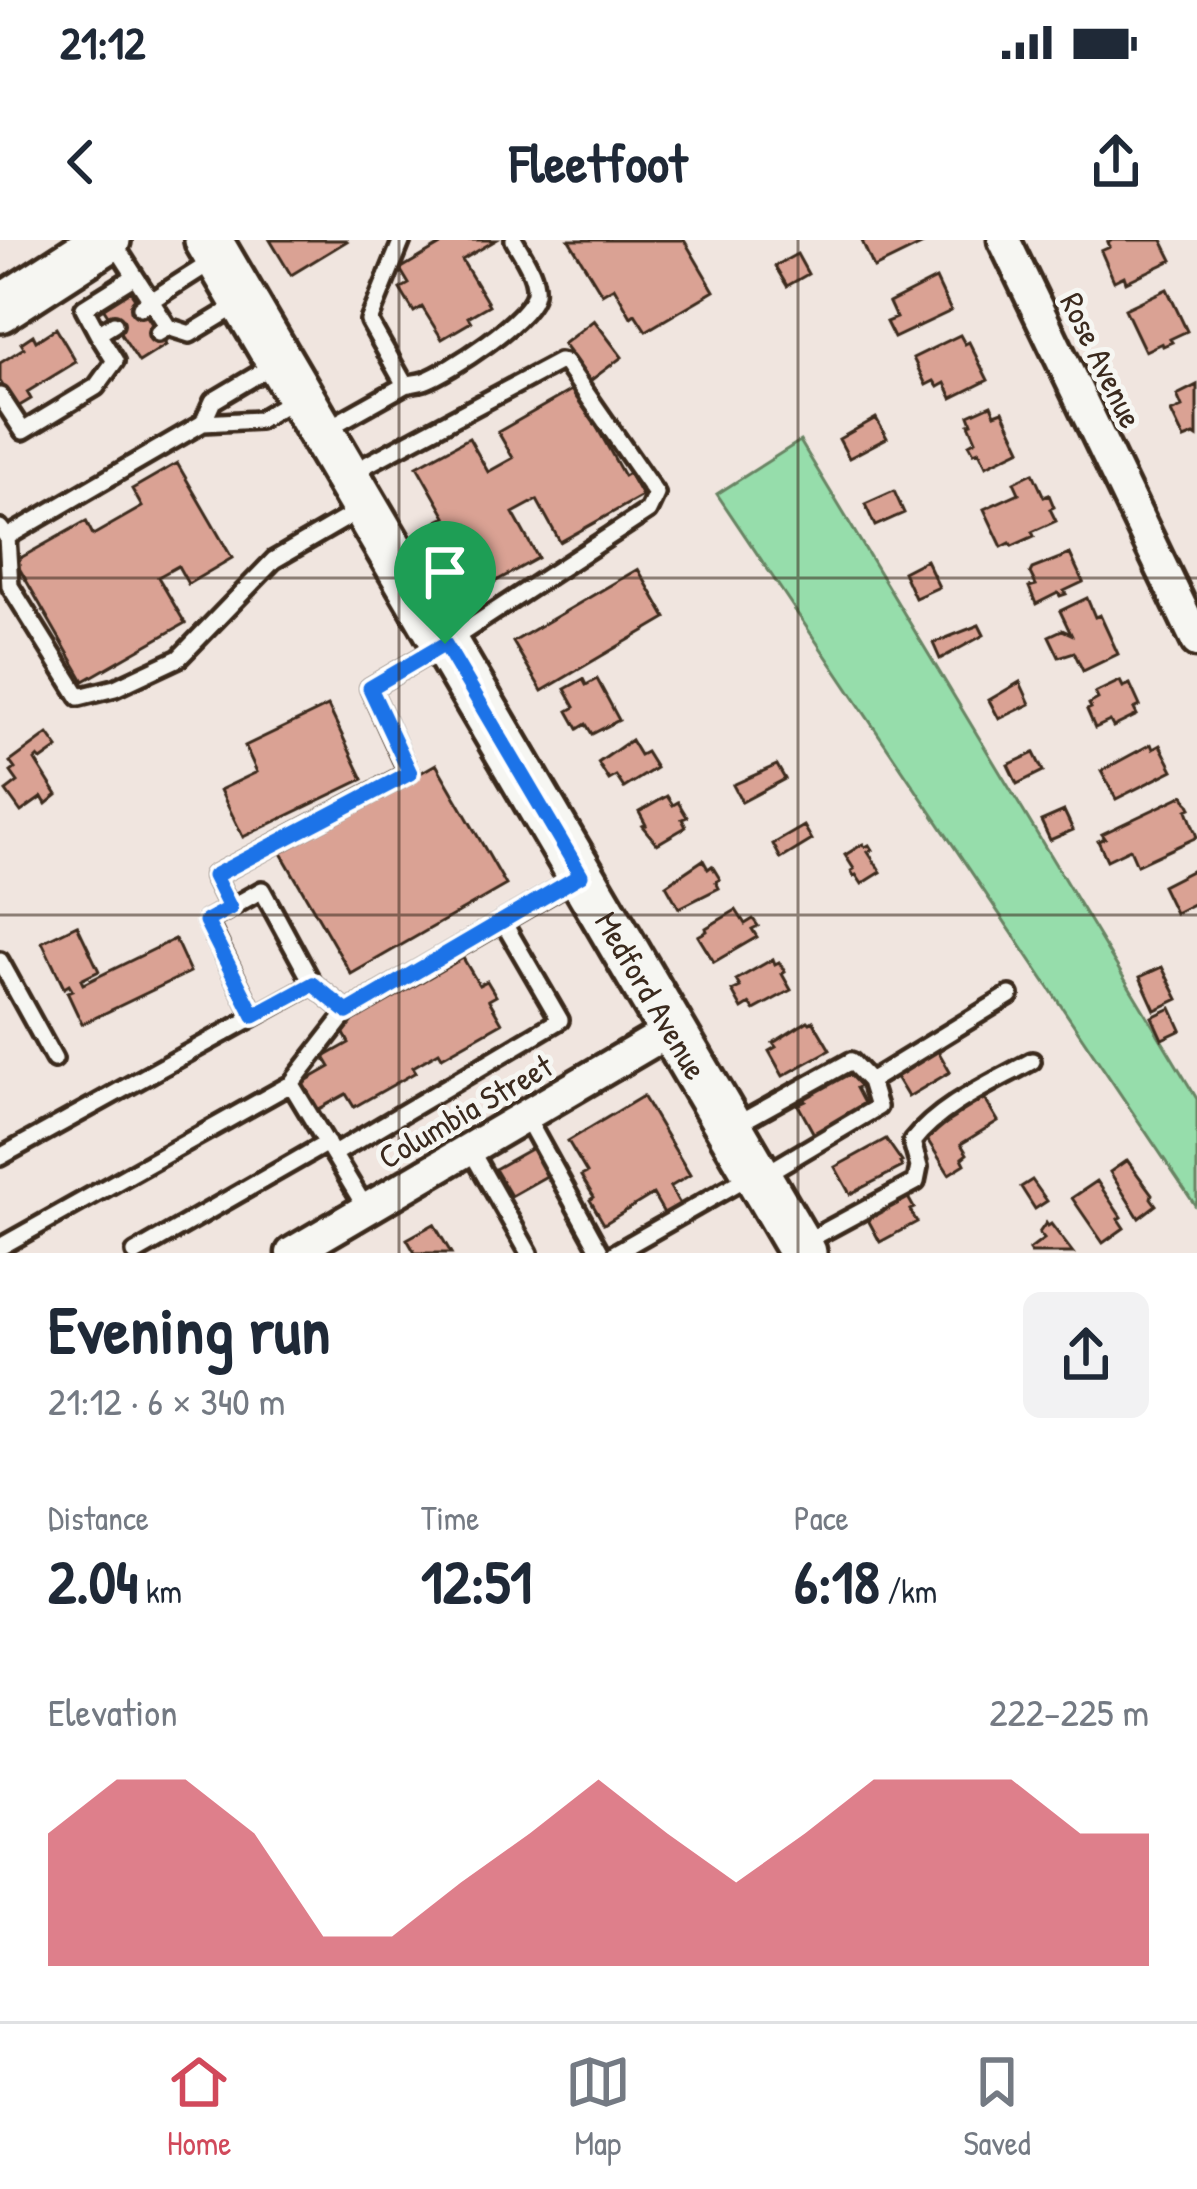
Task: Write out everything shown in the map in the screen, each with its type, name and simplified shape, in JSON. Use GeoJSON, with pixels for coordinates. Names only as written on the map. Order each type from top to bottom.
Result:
{"type":"FeatureCollection","features":[{"type":"Feature","properties":{"kind":"main road"},"geometry":{"type":"LineString","coordinates":[[7,296],[72,290],[110,240]]}},
{"type":"Feature","properties":{"kind":"main road","name":"Medford Avenue"},"geometry":{"type":"LineString","coordinates":[[213,249],[801,1249]]}},
{"type":"Feature","properties":{"kind":"street","name":"Rose Avenue"},"geometry":{"type":"LineString","coordinates":[[1004,240],[1197,641]]}},
{"type":"Feature","properties":{"kind":"street","name":"Columbia Street"},"geometry":{"type":"LineString","coordinates":[[292,1253],[673,1029]]}},
{"type":"Feature","properties":{"kind":"lane"},"geometry":{"type":"LineString","coordinates":[[110,240],[163,330],[190,334],[244,301]]}},
{"type":"Feature","properties":{"kind":"lane"},"geometry":{"type":"LineString","coordinates":[[401,240],[369,321],[405,385]]}},
{"type":"Feature","properties":{"kind":"lane"},"geometry":{"type":"LineString","coordinates":[[203,423],[213,401],[405,385],[426,380],[454,364],[513,326],[530,306],[534,279],[514,240]]}},
{"type":"Feature","properties":{"kind":"lane"},"geometry":{"type":"LineString","coordinates":[[146,304],[213,249]]}},
{"type":"Feature","properties":{"kind":"lane"},"geometry":{"type":"LineString","coordinates":[[115,361],[72,290],[135,276]]}},
{"type":"Feature","properties":{"kind":"lane"},"geometry":{"type":"LineString","coordinates":[[98,334],[114,325]]}},
{"type":"Feature","properties":{"kind":"lane"},"geometry":{"type":"LineString","coordinates":[[0,396],[23,431],[96,387],[115,361],[131,350]]}},
{"type":"Feature","properties":{"kind":"lane"},"geometry":{"type":"LineString","coordinates":[[230,908],[214,876],[410,773],[370,688],[648,511],[656,494],[565,363],[559,362],[448,422],[356,492],[274,560],[179,658],[115,688],[79,697],[10,586],[3,532],[203,423],[259,420],[299,397]]}},
{"type":"Feature","properties":{"kind":"lane"},"geometry":{"type":"LineString","coordinates":[[0,1247],[291,1084],[347,1012],[581,875]]}},
{"type":"Feature","properties":{"kind":"lane"},"geometry":{"type":"LineString","coordinates":[[254,1016],[206,921],[262,890],[313,984],[347,1012]]}},
{"type":"Feature","properties":{"kind":"lane"},"geometry":{"type":"LineString","coordinates":[[136,1253],[560,1020],[503,922]]}},
{"type":"Feature","properties":{"kind":"lane"},"geometry":{"type":"LineString","coordinates":[[0,961],[54,1059]]}},
{"type":"Feature","properties":{"kind":"lane"},"geometry":{"type":"LineString","coordinates":[[0,1157],[313,984]]}},
{"type":"Feature","properties":{"kind":"lane"},"geometry":{"type":"LineString","coordinates":[[870,1081],[1010,995]]}},
{"type":"Feature","properties":{"kind":"lane"},"geometry":{"type":"LineString","coordinates":[[615,1253],[878,1107],[870,1081],[851,1060],[730,1128]]}},
{"type":"Feature","properties":{"kind":"lane"},"geometry":{"type":"LineString","coordinates":[[801,1249],[916,1181],[919,1167],[912,1142],[922,1128],[1032,1061]]}},
{"type":"Feature","properties":{"kind":"lane"},"geometry":{"type":"LineString","coordinates":[[291,1084],[367,1210]]}},
{"type":"Feature","properties":{"kind":"lane"},"geometry":{"type":"LineString","coordinates":[[526,1117],[601,1253]]}},
{"type":"Feature","properties":{"kind":"lane"},"geometry":{"type":"LineString","coordinates":[[470,1149],[529,1253]]}},
{"type":"Feature","properties":{"kind":"green space"},"geometry":{"type":"Polygon","coordinates":[[[800,441],[1197,1099],[1195,1205],[717,494],[800,441]]]}},
{"type":"Feature","properties":{"kind":"building"},"geometry":{"type":"Polygon","coordinates":[[[270,240],[346,240],[347,241],[291,275],[270,240]]]}},
{"type":"Feature","properties":{"kind":"building"},"geometry":{"type":"Polygon","coordinates":[[[449,240],[496,240],[462,260],[489,305],[442,339],[422,307],[414,312],[400,289],[409,284],[400,269],[449,240]]]}},
{"type":"Feature","properties":{"kind":"building"},"geometry":{"type":"Polygon","coordinates":[[[569,240],[684,240],[714,291],[646,331],[635,314],[631,317],[614,287],[602,294],[569,240]]]}},
{"type":"Feature","properties":{"kind":"building"},"geometry":{"type":"Polygon","coordinates":[[[865,240],[921,240],[923,244],[874,268],[865,240]]]}},
{"type":"Feature","properties":{"kind":"building"},"geometry":{"type":"Polygon","coordinates":[[[1113,240],[1162,240],[1172,260],[1126,282],[1124,276],[1114,281],[1101,251],[1113,240]]]}},
{"type":"Feature","properties":{"kind":"building"},"geometry":{"type":"Polygon","coordinates":[[[797,254],[808,274],[787,286],[775,266],[797,254]]]}},
{"type":"Feature","properties":{"kind":"building"},"geometry":{"type":"Polygon","coordinates":[[[936,279],[951,311],[894,338],[886,322],[896,318],[889,303],[936,279]]]}},
{"type":"Feature","properties":{"kind":"building"},"geometry":{"type":"Polygon","coordinates":[[[128,288],[166,345],[139,362],[102,306],[128,288]]]}},
{"type":"Feature","properties":{"kind":"building"},"geometry":{"type":"Polygon","coordinates":[[[1167,289],[1187,331],[1145,351],[1125,309],[1167,289]]]}},
{"type":"Feature","properties":{"kind":"building"},"geometry":{"type":"Polygon","coordinates":[[[594,320],[622,357],[590,381],[563,344],[594,320]]]}},
{"type":"Feature","properties":{"kind":"building"},"geometry":{"type":"Polygon","coordinates":[[[56,328],[76,362],[27,392],[31,399],[16,408],[0,381],[0,363],[24,348],[21,343],[33,335],[36,341],[56,328]]]}},
{"type":"Feature","properties":{"kind":"building"},"geometry":{"type":"Polygon","coordinates":[[[960,335],[965,344],[969,342],[988,380],[952,398],[945,383],[926,385],[913,358],[960,335]]]}},
{"type":"Feature","properties":{"kind":"building"},"geometry":{"type":"Polygon","coordinates":[[[1197,385],[1197,437],[1184,439],[1171,412],[1182,407],[1177,395],[1197,385]]]}},
{"type":"Feature","properties":{"kind":"building"},"geometry":{"type":"Polygon","coordinates":[[[575,388],[624,476],[629,473],[642,496],[560,542],[537,500],[513,513],[538,558],[487,586],[459,538],[450,542],[438,521],[446,517],[417,466],[469,438],[488,472],[513,458],[498,432],[575,388]]]}},
{"type":"Feature","properties":{"kind":"building"},"geometry":{"type":"Polygon","coordinates":[[[991,405],[995,414],[1003,411],[1021,449],[986,466],[979,451],[974,453],[969,444],[976,440],[969,415],[991,405]]]}},
{"type":"Feature","properties":{"kind":"building"},"geometry":{"type":"Polygon","coordinates":[[[876,418],[887,438],[849,458],[839,439],[876,418]]]}},
{"type":"Feature","properties":{"kind":"building"},"geometry":{"type":"Polygon","coordinates":[[[177,463],[232,558],[188,584],[178,566],[158,577],[185,623],[84,681],[15,561],[86,521],[93,535],[142,507],[132,489],[177,463]]]}},
{"type":"Feature","properties":{"kind":"building"},"geometry":{"type":"Polygon","coordinates":[[[1033,473],[1044,497],[1049,495],[1056,521],[1032,532],[1034,536],[1002,547],[984,509],[1019,493],[1014,482],[1033,473]]]}},
{"type":"Feature","properties":{"kind":"building"},"geometry":{"type":"Polygon","coordinates":[[[894,491],[904,513],[875,526],[865,504],[894,491]]]}},
{"type":"Feature","properties":{"kind":"building"},"geometry":{"type":"Polygon","coordinates":[[[1070,554],[1083,582],[1064,591],[1066,594],[1036,604],[1029,587],[1036,585],[1032,569],[1070,554]]]}},
{"type":"Feature","properties":{"kind":"building"},"geometry":{"type":"Polygon","coordinates":[[[926,560],[939,587],[915,598],[903,572],[926,560]]]}},
{"type":"Feature","properties":{"kind":"building"},"geometry":{"type":"Polygon","coordinates":[[[638,569],[666,618],[542,691],[513,642],[638,569]]]}},
{"type":"Feature","properties":{"kind":"building"},"geometry":{"type":"Polygon","coordinates":[[[1087,598],[1118,654],[1083,671],[1074,652],[1059,657],[1049,636],[1062,630],[1071,634],[1060,611],[1087,598]]]}},
{"type":"Feature","properties":{"kind":"building"},"geometry":{"type":"Polygon","coordinates":[[[979,625],[984,635],[940,659],[933,643],[979,625]]]}},
{"type":"Feature","properties":{"kind":"building"},"geometry":{"type":"Polygon","coordinates":[[[583,679],[586,685],[597,679],[619,720],[592,734],[586,724],[578,729],[568,711],[575,707],[565,689],[583,679]]]}},
{"type":"Feature","properties":{"kind":"building"},"geometry":{"type":"Polygon","coordinates":[[[1120,681],[1123,687],[1130,684],[1140,706],[1134,709],[1137,715],[1113,727],[1110,721],[1095,728],[1089,704],[1098,699],[1095,693],[1120,681]]]}},
{"type":"Feature","properties":{"kind":"building"},"geometry":{"type":"Polygon","coordinates":[[[1020,682],[1030,704],[999,719],[989,700],[1020,682]]]}},
{"type":"Feature","properties":{"kind":"building"},"geometry":{"type":"Polygon","coordinates":[[[328,706],[363,779],[243,837],[220,790],[257,772],[245,746],[328,706]]]}},
{"type":"Feature","properties":{"kind":"building"},"geometry":{"type":"Polygon","coordinates":[[[48,734],[58,748],[35,760],[57,795],[46,804],[42,797],[21,812],[6,791],[18,782],[10,762],[48,734]]]}},
{"type":"Feature","properties":{"kind":"building"},"geometry":{"type":"Polygon","coordinates":[[[631,740],[656,768],[624,788],[616,776],[609,780],[598,763],[631,740]]]}},
{"type":"Feature","properties":{"kind":"building"},"geometry":{"type":"Polygon","coordinates":[[[1151,744],[1153,749],[1160,745],[1173,770],[1116,799],[1101,771],[1151,744]]]}},
{"type":"Feature","properties":{"kind":"building"},"geometry":{"type":"Polygon","coordinates":[[[1034,753],[1043,771],[1017,784],[1008,765],[1034,753]]]}},
{"type":"Feature","properties":{"kind":"building"},"geometry":{"type":"Polygon","coordinates":[[[436,764],[506,885],[351,974],[281,853],[436,764]]]}},
{"type":"Feature","properties":{"kind":"building"},"geometry":{"type":"Polygon","coordinates":[[[777,765],[785,779],[742,802],[733,785],[777,765]]]}},
{"type":"Feature","properties":{"kind":"building"},"geometry":{"type":"Polygon","coordinates":[[[1184,795],[1197,837],[1137,865],[1130,849],[1107,860],[1098,841],[1105,838],[1102,834],[1184,795]]]}},
{"type":"Feature","properties":{"kind":"building"},"geometry":{"type":"Polygon","coordinates":[[[667,796],[673,805],[678,802],[687,817],[682,819],[686,827],[657,844],[642,826],[646,825],[639,812],[667,796]]]}},
{"type":"Feature","properties":{"kind":"building"},"geometry":{"type":"Polygon","coordinates":[[[1064,811],[1073,830],[1050,840],[1041,821],[1064,811]]]}},
{"type":"Feature","properties":{"kind":"building"},"geometry":{"type":"Polygon","coordinates":[[[804,826],[812,840],[781,859],[773,844],[804,826]]]}},
{"type":"Feature","properties":{"kind":"building"},"geometry":{"type":"Polygon","coordinates":[[[869,845],[872,850],[868,852],[881,872],[862,884],[845,855],[869,845]]]}},
{"type":"Feature","properties":{"kind":"building"},"geometry":{"type":"Polygon","coordinates":[[[703,860],[720,879],[716,882],[719,888],[679,908],[666,885],[703,860]]]}},
{"type":"Feature","properties":{"kind":"building"},"geometry":{"type":"Polygon","coordinates":[[[1197,868],[1197,902],[1175,913],[1162,886],[1197,868]]]}},
{"type":"Feature","properties":{"kind":"building"},"geometry":{"type":"Polygon","coordinates":[[[736,910],[745,924],[753,919],[757,937],[714,962],[698,936],[736,910]]]}},
{"type":"Feature","properties":{"kind":"building"},"geometry":{"type":"Polygon","coordinates":[[[77,925],[99,971],[81,980],[83,984],[175,939],[190,972],[82,1024],[67,992],[72,990],[69,985],[64,988],[42,942],[77,925]]]}},
{"type":"Feature","properties":{"kind":"building"},"geometry":{"type":"Polygon","coordinates":[[[463,958],[479,985],[487,981],[496,996],[489,1000],[502,1023],[442,1057],[439,1052],[413,1067],[416,1072],[354,1107],[346,1094],[317,1110],[302,1083],[330,1067],[324,1057],[349,1043],[341,1028],[463,958]]]}},
{"type":"Feature","properties":{"kind":"building"},"geometry":{"type":"Polygon","coordinates":[[[773,959],[785,972],[791,990],[754,1010],[750,1004],[742,1009],[732,991],[740,987],[736,980],[773,959]]]}},
{"type":"Feature","properties":{"kind":"building"},"geometry":{"type":"Polygon","coordinates":[[[1162,967],[1178,999],[1155,1010],[1140,977],[1162,967]]]}},
{"type":"Feature","properties":{"kind":"building"},"geometry":{"type":"Polygon","coordinates":[[[1171,1008],[1181,1030],[1162,1039],[1152,1017],[1171,1008]]]}},
{"type":"Feature","properties":{"kind":"building"},"geometry":{"type":"Polygon","coordinates":[[[813,1021],[830,1050],[783,1076],[769,1051],[776,1047],[773,1043],[813,1021]]]}},
{"type":"Feature","properties":{"kind":"building"},"geometry":{"type":"Polygon","coordinates":[[[938,1051],[950,1072],[908,1097],[896,1077],[938,1051]]]}},
{"type":"Feature","properties":{"kind":"building"},"geometry":{"type":"Polygon","coordinates":[[[851,1069],[867,1109],[825,1133],[814,1134],[798,1105],[806,1101],[803,1095],[851,1069]]]}},
{"type":"Feature","properties":{"kind":"building"},"geometry":{"type":"Polygon","coordinates":[[[981,1093],[998,1121],[961,1144],[967,1154],[962,1158],[965,1164],[949,1174],[925,1136],[955,1118],[952,1112],[981,1093]]]}},
{"type":"Feature","properties":{"kind":"building"},"geometry":{"type":"Polygon","coordinates":[[[643,1096],[690,1175],[670,1187],[681,1206],[665,1215],[653,1194],[604,1224],[581,1176],[587,1173],[568,1141],[643,1096]]]}},
{"type":"Feature","properties":{"kind":"building"},"geometry":{"type":"Polygon","coordinates":[[[886,1139],[902,1167],[850,1194],[835,1167],[886,1139]]]}},
{"type":"Feature","properties":{"kind":"building"},"geometry":{"type":"Polygon","coordinates":[[[536,1146],[552,1173],[511,1196],[495,1169],[536,1146]]]}},
{"type":"Feature","properties":{"kind":"building"},"geometry":{"type":"Polygon","coordinates":[[[1127,1160],[1156,1205],[1139,1218],[1110,1172],[1127,1160]]]}},
{"type":"Feature","properties":{"kind":"building"},"geometry":{"type":"Polygon","coordinates":[[[1032,1180],[1047,1201],[1035,1209],[1021,1187],[1032,1180]]]}},
{"type":"Feature","properties":{"kind":"building"},"geometry":{"type":"Polygon","coordinates":[[[1097,1181],[1124,1228],[1103,1243],[1072,1198],[1097,1181]]]}},
{"type":"Feature","properties":{"kind":"building"},"geometry":{"type":"Polygon","coordinates":[[[906,1194],[917,1222],[880,1242],[866,1216],[906,1194]]]}},
{"type":"Feature","properties":{"kind":"building"},"geometry":{"type":"Polygon","coordinates":[[[1046,1223],[1073,1253],[1031,1253],[1044,1239],[1039,1233],[1046,1223]]]}},
{"type":"Feature","properties":{"kind":"building"},"geometry":{"type":"Polygon","coordinates":[[[434,1224],[451,1253],[415,1253],[407,1239],[434,1224]]]}},
{"type":"Feature","properties":{"kind":"route"},"geometry":{"type":"LineString","coordinates":[[445,644],[581,875],[347,1012],[313,984],[254,1016],[206,921],[230,908],[214,876],[410,773],[370,688],[445,644]]}}]}
